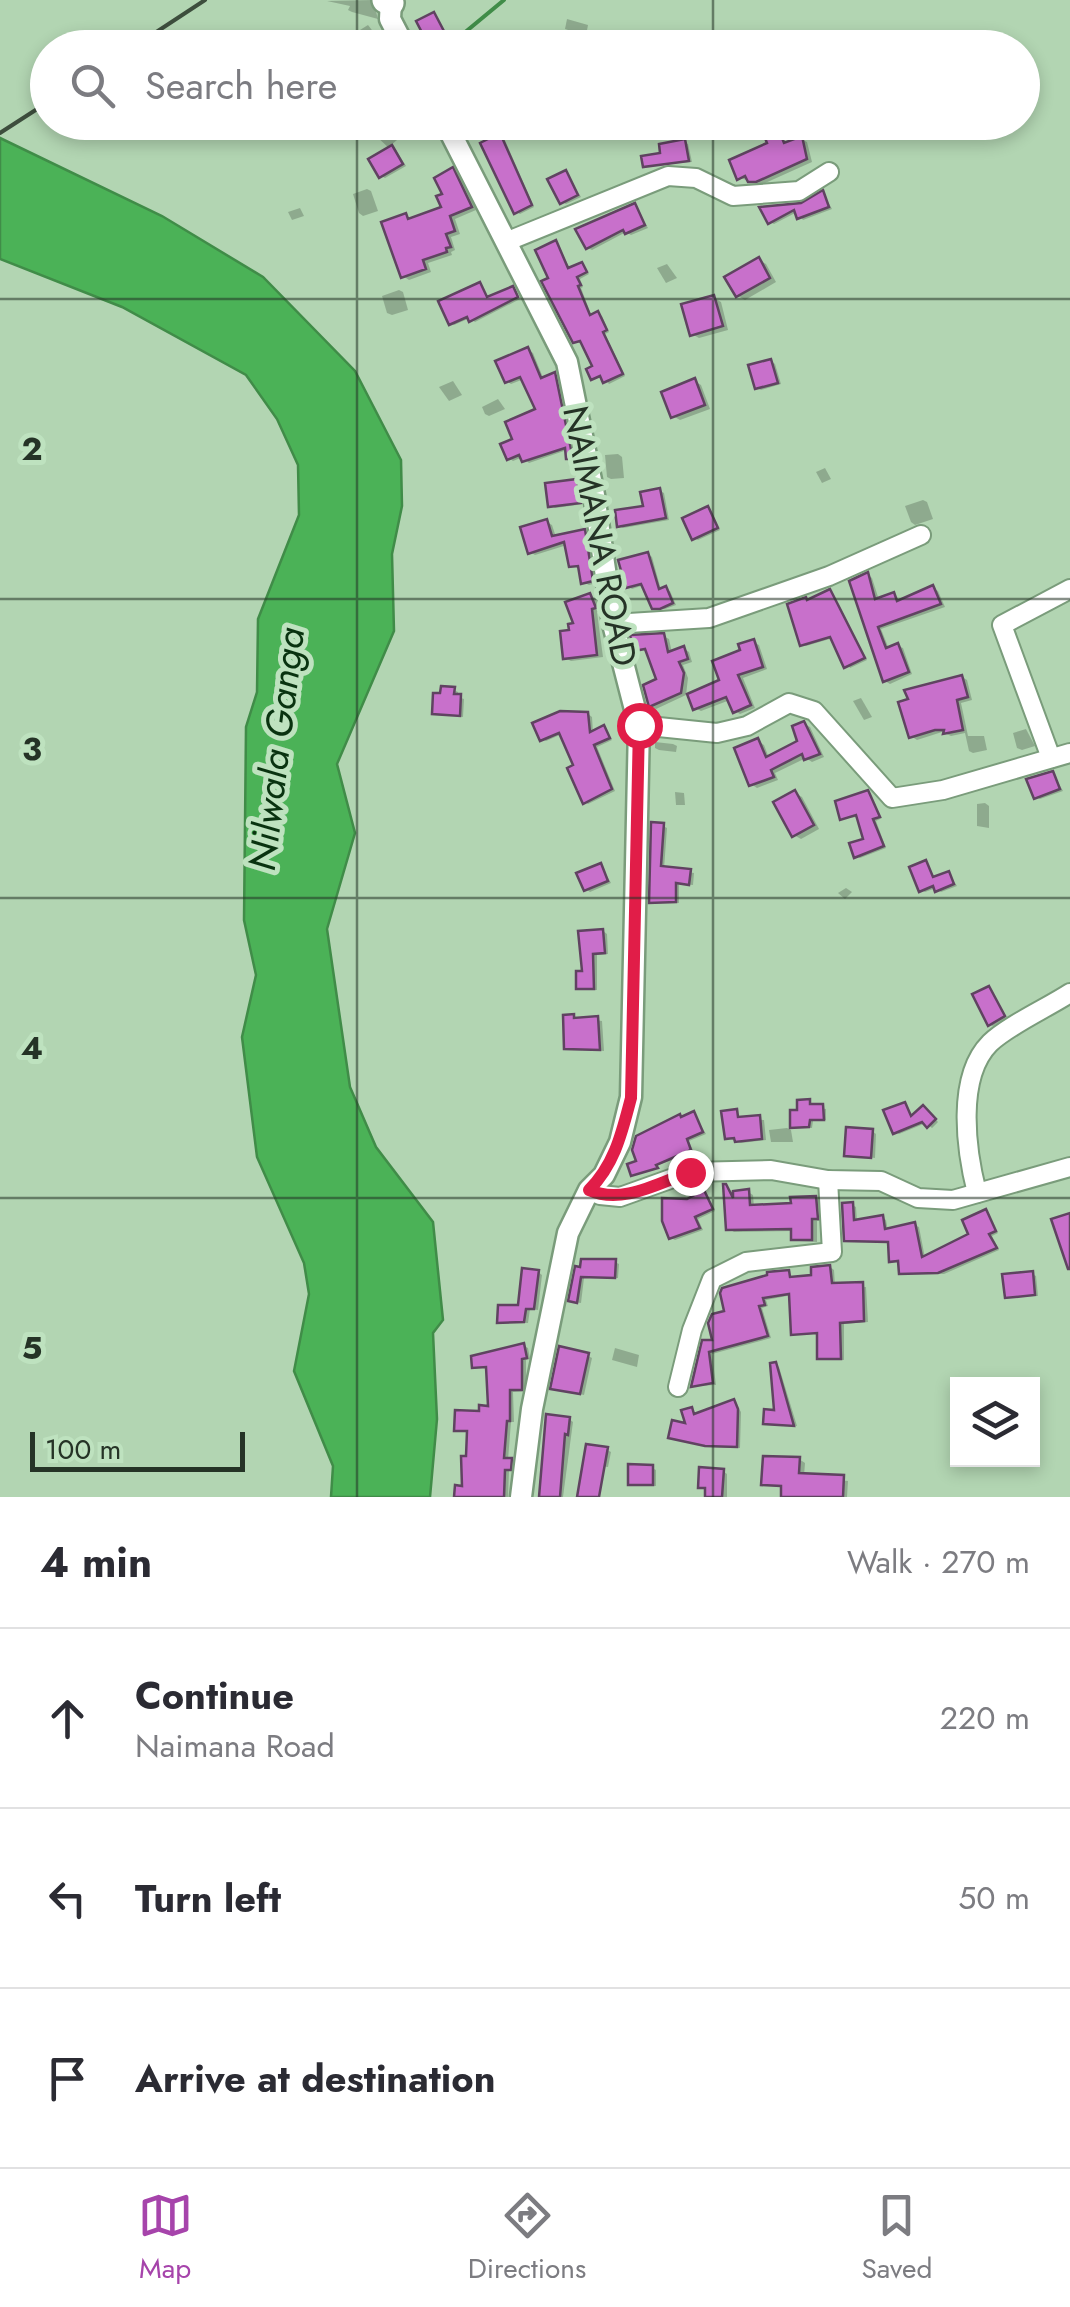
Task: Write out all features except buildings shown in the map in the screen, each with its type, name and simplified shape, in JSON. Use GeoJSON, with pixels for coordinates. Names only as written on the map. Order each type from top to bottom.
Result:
{"type":"FeatureCollection","features":[{"type":"Feature","properties":{"kind":"street"},"geometry":{"type":"LineString","coordinates":[[389,1],[390,19],[396,30]]}},
{"type":"Feature","properties":{"kind":"street","name":"NAIMANA ROAD"},"geometry":{"type":"LineString","coordinates":[[455,140],[567,362],[594,495],[613,624],[639,725],[631,1098],[620,1142],[604,1175],[589,1190],[568,1233],[532,1409],[520,1497]]}},
{"type":"Feature","properties":{"kind":"street"},"geometry":{"type":"LineString","coordinates":[[508,240],[668,176],[696,178],[733,196],[799,191],[829,172]]}},
{"type":"Feature","properties":{"kind":"street"},"geometry":{"type":"LineString","coordinates":[[613,624],[709,618],[829,576],[922,535]]}},
{"type":"Feature","properties":{"kind":"street"},"geometry":{"type":"LineString","coordinates":[[639,725],[717,733],[747,726],[789,703],[814,711],[892,798],[943,790],[1061,756],[1002,625],[1070,589]]}},
{"type":"Feature","properties":{"kind":"street"},"geometry":{"type":"LineString","coordinates":[[976,1193],[967,1151],[971,1070],[991,1042],[1070,993]]}},
{"type":"Feature","properties":{"kind":"street"},"geometry":{"type":"LineString","coordinates":[[589,1190],[620,1197],[690,1172],[771,1170],[828,1180],[880,1182],[918,1198],[953,1200],[1070,1166]]}},
{"type":"Feature","properties":{"kind":"street"},"geometry":{"type":"LineString","coordinates":[[678,1387],[692,1330],[712,1280],[746,1262],[832,1252],[828,1180]]}},
{"type":"Feature","properties":{"kind":"water","name":"Nilwala Ganga"},"geometry":{"type":"Polygon","coordinates":[[[0,138],[162,216],[263,277],[355,371],[401,460],[402,506],[392,554],[394,631],[337,764],[355,833],[327,929],[350,1087],[376,1147],[433,1222],[443,1320],[433,1333],[437,1419],[430,1497],[331,1497],[333,1466],[294,1371],[309,1294],[304,1263],[257,1157],[242,1037],[256,975],[244,920],[246,727],[257,692],[258,619],[299,515],[298,465],[277,419],[246,375],[122,307],[0,259],[0,138]]]}},
{"type":"Feature","properties":{"kind":"waterway"},"geometry":{"type":"LineString","coordinates":[[468,30],[504,0]]}},
{"type":"Feature","properties":{"kind":"railway"},"geometry":{"type":"LineString","coordinates":[[159,30],[205,0]]}},
{"type":"Feature","properties":{"kind":"railway"},"geometry":{"type":"LineString","coordinates":[[0,133],[30,114]]}},
{"type":"Feature","properties":{"kind":"route"},"geometry":{"type":"LineString","coordinates":[[639,725],[631,1098],[620,1142],[604,1175],[589,1190],[620,1197],[690,1172]]}}]}
